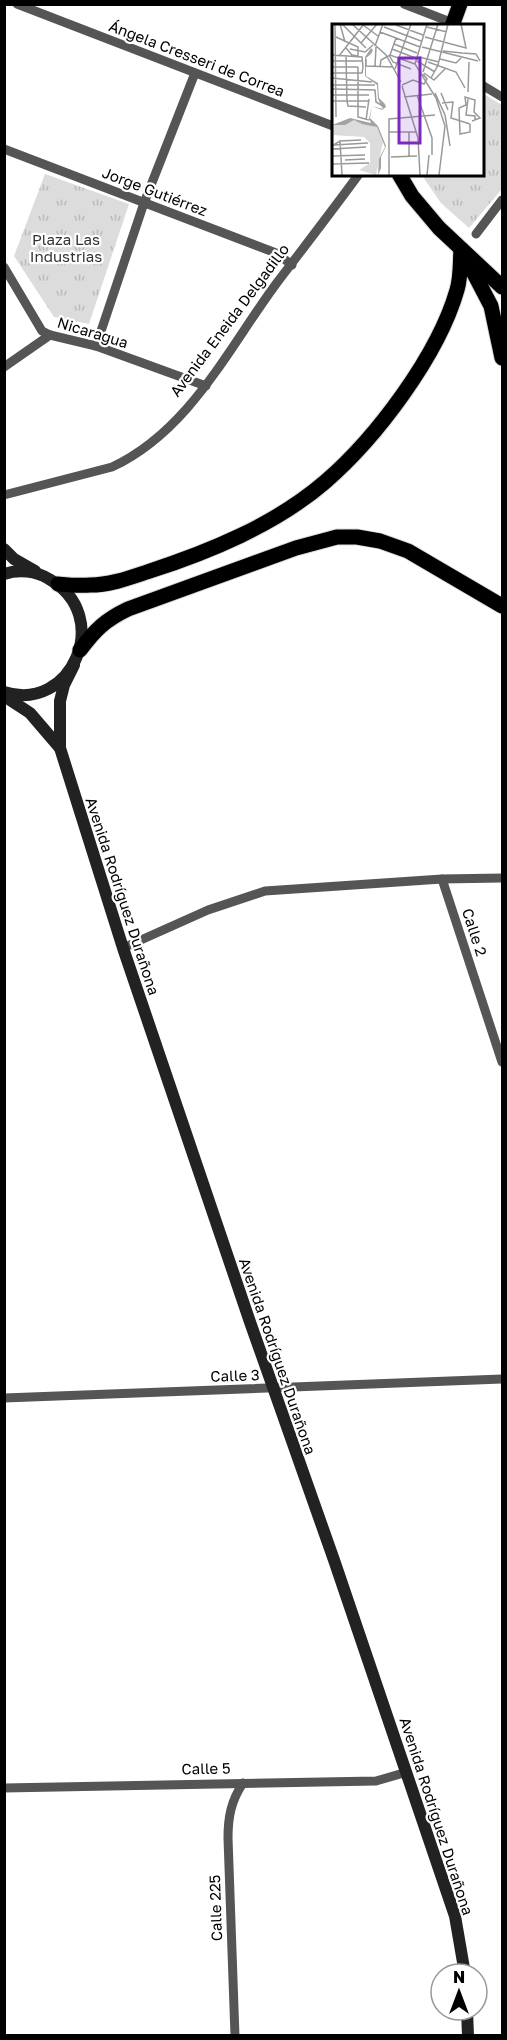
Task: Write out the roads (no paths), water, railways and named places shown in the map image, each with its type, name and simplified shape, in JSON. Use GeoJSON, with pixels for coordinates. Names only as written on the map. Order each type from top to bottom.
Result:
{"type":"FeatureCollection","features":[{"type":"Feature","properties":{"kind":"main road"},"geometry":{"type":"LineString","coordinates":[[452,24],[460,4]]}},
{"type":"Feature","properties":{"kind":"main road"},"geometry":{"type":"LineString","coordinates":[[400,176],[422,209],[502,287]]}},
{"type":"Feature","properties":{"kind":"main road"},"geometry":{"type":"LineString","coordinates":[[461,249],[491,306],[502,358]]}},
{"type":"Feature","properties":{"kind":"main road"},"geometry":{"type":"LineString","coordinates":[[58,584],[91,585],[119,581],[168,565],[246,532],[297,503],[324,483],[360,447],[389,412],[425,358],[447,318],[457,290],[461,249]]}},
{"type":"Feature","properties":{"kind":"main road"},"geometry":{"type":"LineString","coordinates":[[60,748],[60,701],[64,686],[80,650],[95,630],[115,615],[128,609],[296,548],[337,537],[357,537],[380,541],[408,551],[502,606]]}},
{"type":"Feature","properties":{"kind":"main road"},"geometry":{"type":"LineString","coordinates":[[4,549],[22,564],[58,584],[70,596],[79,611],[82,628],[80,650]]}},
{"type":"Feature","properties":{"kind":"main road"},"geometry":{"type":"LineString","coordinates":[[4,574],[26,572],[44,576]]}},
{"type":"Feature","properties":{"kind":"main road"},"geometry":{"type":"LineString","coordinates":[[4,694],[29,694],[47,689],[62,679],[74,665]]}},
{"type":"Feature","properties":{"kind":"main road"},"geometry":{"type":"LineString","coordinates":[[4,694],[30,713],[60,748]]}},
{"type":"Feature","properties":{"kind":"main road","name":"Avenida Rodríguez Durañona"},"geometry":{"type":"LineString","coordinates":[[60,748],[123,948],[455,1916],[464,1962]]}},
{"type":"Feature","properties":{"kind":"street","name":"Ángela Cresseri de Correa"},"geometry":{"type":"LineString","coordinates":[[17,4],[332,126]]}},
{"type":"Feature","properties":{"kind":"street"},"geometry":{"type":"LineString","coordinates":[[404,4],[452,24]]}},
{"type":"Feature","properties":{"kind":"street"},"geometry":{"type":"LineString","coordinates":[[96,346],[144,203],[195,73]]}},
{"type":"Feature","properties":{"kind":"street"},"geometry":{"type":"LineString","coordinates":[[483,86],[502,97]]}},
{"type":"Feature","properties":{"kind":"street","name":"Jorge Gutiérrez"},"geometry":{"type":"LineString","coordinates":[[4,149],[276,253],[292,265]]}},
{"type":"Feature","properties":{"kind":"street","name":"Avenida Eneida Delgadillo"},"geometry":{"type":"LineString","coordinates":[[4,495],[112,467],[154,440],[206,386],[277,284],[358,176]]}},
{"type":"Feature","properties":{"kind":"street"},"geometry":{"type":"LineString","coordinates":[[476,234],[502,200]]}},
{"type":"Feature","properties":{"kind":"street","name":"Nicaragua"},"geometry":{"type":"LineString","coordinates":[[4,267],[42,331],[96,346],[206,386]]}},
{"type":"Feature","properties":{"kind":"street"},"geometry":{"type":"LineString","coordinates":[[4,367],[50,335]]}},
{"type":"Feature","properties":{"kind":"street"},"geometry":{"type":"LineString","coordinates":[[123,948],[208,910],[265,891],[442,879],[502,878]]}},
{"type":"Feature","properties":{"kind":"street","name":"Calle 2"},"geometry":{"type":"LineString","coordinates":[[442,879],[502,1062]]}},
{"type":"Feature","properties":{"kind":"street","name":"Calle 3"},"geometry":{"type":"LineString","coordinates":[[4,1398],[502,1379]]}},
{"type":"Feature","properties":{"kind":"street","name":"Calle 5"},"geometry":{"type":"LineString","coordinates":[[4,1788],[376,1781],[407,1772]]}},
{"type":"Feature","properties":{"kind":"street","name":"Calle 225"},"geometry":{"type":"LineString","coordinates":[[236,2036],[228,1839],[231,1806],[234,1795],[243,1783]]}},
{"type":"Feature","properties":{"kind":"park label","name":"Plaza Las Industrias"},"geometry":{"type":"Point","coordinates":[66,248]}}]}
